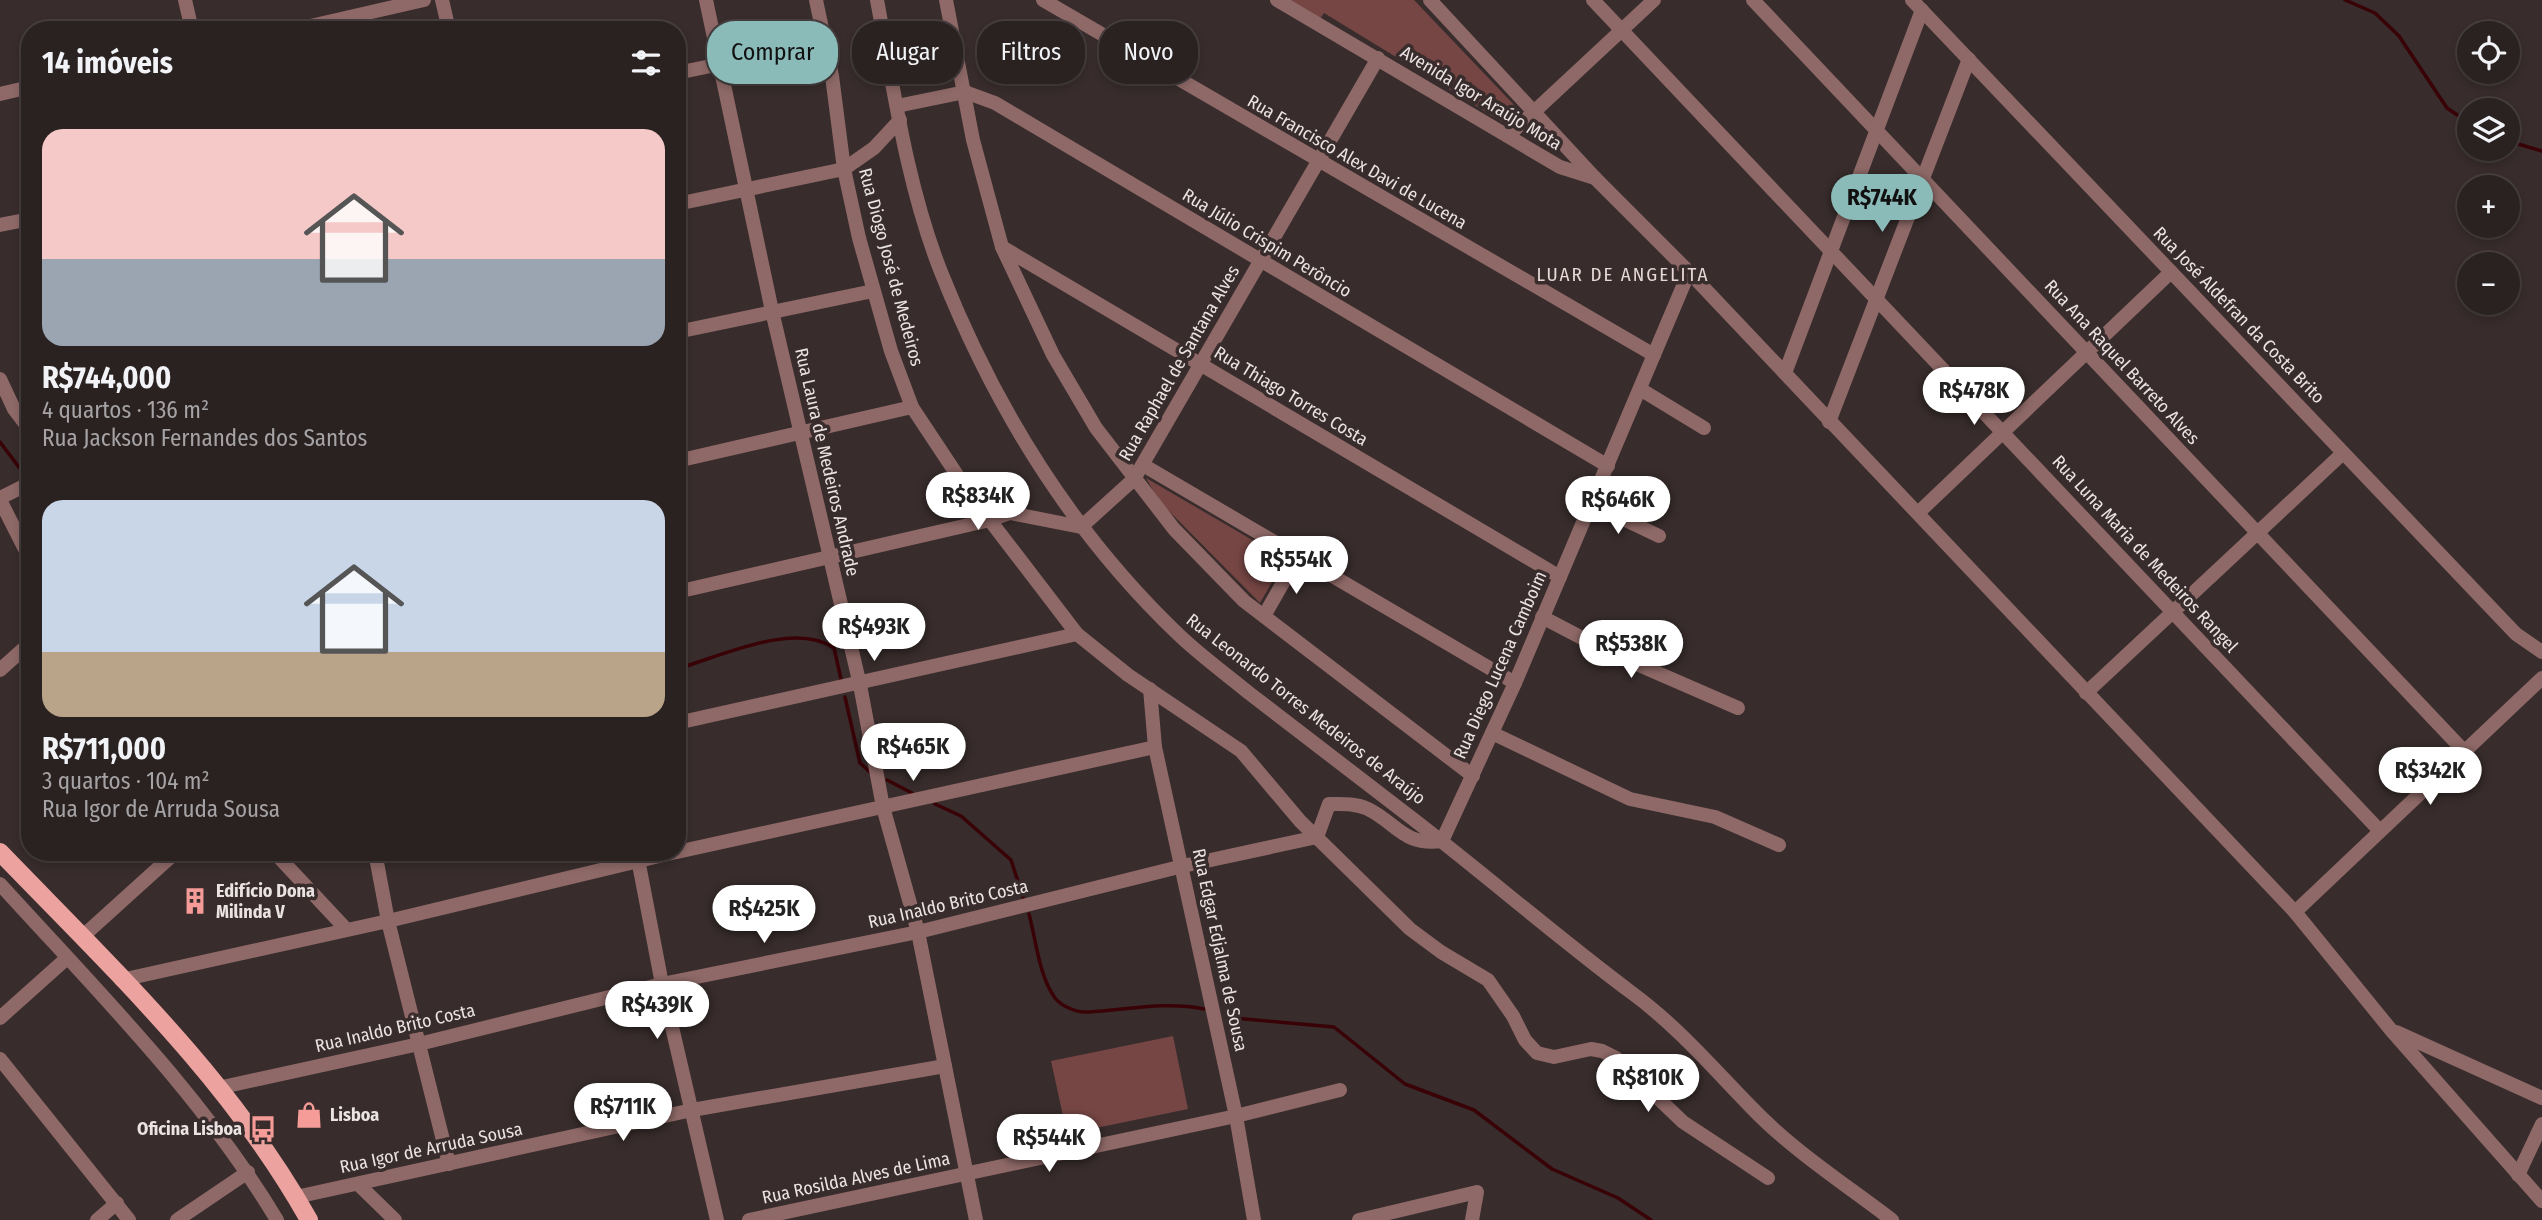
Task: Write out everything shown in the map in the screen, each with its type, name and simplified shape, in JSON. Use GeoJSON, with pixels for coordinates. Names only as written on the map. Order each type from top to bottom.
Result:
{"type":"FeatureCollection","features":[{"type":"Feature","properties":{"kind":"main road"},"geometry":{"type":"LineString","coordinates":[[0,852],[82,937],[218,1088],[296,1197],[309,1220]]}},
{"type":"Feature","properties":{"kind":"street"},"geometry":{"type":"LineString","coordinates":[[186,0],[190,21]]}},
{"type":"Feature","properties":{"kind":"street"},"geometry":{"type":"LineString","coordinates":[[332,21],[424,0]]}},
{"type":"Feature","properties":{"kind":"street"},"geometry":{"type":"LineString","coordinates":[[442,0],[447,21]]}},
{"type":"Feature","properties":{"kind":"street","name":"Rua Laura de Medeiros Andrade"},"geometry":{"type":"LineString","coordinates":[[706,0],[710,21]]}},
{"type":"Feature","properties":{"kind":"street","name":"Rua Diogo José de Medeiros"},"geometry":{"type":"LineString","coordinates":[[816,0],[820,21]]}},
{"type":"Feature","properties":{"kind":"street","name":"Rua Leonardo Torres Medeiros de Araújo"},"geometry":{"type":"LineString","coordinates":[[877,0],[919,206],[941,271],[972,343],[1020,434],[1081,527],[1130,585],[1191,645],[1675,1028],[1779,1133],[1892,1220]]}},
{"type":"Feature","properties":{"kind":"street"},"geometry":{"type":"LineString","coordinates":[[946,0],[973,140],[1002,247],[1053,355],[1096,428],[1135,480],[1208,565],[1264,616],[1473,776]]}},
{"type":"Feature","properties":{"kind":"street","name":"Rua Francisco Alex Davi de Lucena"},"geometry":{"type":"LineString","coordinates":[[1043,0],[1654,355]]}},
{"type":"Feature","properties":{"kind":"street","name":"Avenida Igor Araújo Mota"},"geometry":{"type":"LineString","coordinates":[[1277,0],[1560,167],[1595,178]]}},
{"type":"Feature","properties":{"kind":"street"},"geometry":{"type":"LineString","coordinates":[[1430,0],[1536,111],[1595,178],[1689,271],[2295,912],[2391,1030],[2542,1201]]}},
{"type":"Feature","properties":{"kind":"street","name":"Rua Luna Maria de Medeiros Rangel"},"geometry":{"type":"LineString","coordinates":[[1593,0],[2380,831]]}},
{"type":"Feature","properties":{"kind":"street"},"geometry":{"type":"LineString","coordinates":[[1508,136],[1654,0]]}},
{"type":"Feature","properties":{"kind":"street","name":"Rua Ana Raquel Barreto Alves"},"geometry":{"type":"LineString","coordinates":[[1753,0],[2463,750]]}},
{"type":"Feature","properties":{"kind":"street"},"geometry":{"type":"LineString","coordinates":[[1785,373],[1877,131],[1917,5]]}},
{"type":"Feature","properties":{"kind":"street","name":"Rua José Aldefran da Costa Brito"},"geometry":{"type":"LineString","coordinates":[[1917,5],[2516,634],[2542,652]]}},
{"type":"Feature","properties":{"kind":"street","name":"Rua Raphael de Santana Alves"},"geometry":{"type":"LineString","coordinates":[[1081,527],[1135,480],[1199,364],[1378,58]]}},
{"type":"Feature","properties":{"kind":"street"},"geometry":{"type":"LineString","coordinates":[[1829,422],[1874,299],[1969,59]]}},
{"type":"Feature","properties":{"kind":"street"},"geometry":{"type":"LineString","coordinates":[[686,71],[707,66]]}},
{"type":"Feature","properties":{"kind":"street","name":"Rua Laura de Medeiros Andrade"},"geometry":{"type":"LineString","coordinates":[[723,84],[772,311],[860,685],[883,807],[918,932],[976,1220]]}},
{"type":"Feature","properties":{"kind":"street","name":"Rua Diogo José de Medeiros"},"geometry":{"type":"LineString","coordinates":[[831,84],[844,169],[873,290],[912,407],[990,520],[1077,634],[1150,689],[1241,751],[1317,837],[1424,941],[1488,980],[1525,1040],[1538,1053],[1554,1057],[1591,1049],[1609,1055],[1683,1122],[1768,1178]]}},
{"type":"Feature","properties":{"kind":"street"},"geometry":{"type":"LineString","coordinates":[[0,94],[21,90]]}},
{"type":"Feature","properties":{"kind":"street"},"geometry":{"type":"LineString","coordinates":[[686,202],[746,187],[844,169],[874,148],[899,113],[965,92]]}},
{"type":"Feature","properties":{"kind":"street","name":"Rua Júlio Crispim Perôncio"},"geometry":{"type":"LineString","coordinates":[[965,92],[995,103],[1608,466]]}},
{"type":"Feature","properties":{"kind":"street"},"geometry":{"type":"LineString","coordinates":[[0,225],[21,221]]}},
{"type":"Feature","properties":{"kind":"street","name":"Rua Thiago Torres Costa"},"geometry":{"type":"LineString","coordinates":[[1002,247],[1560,577]]}},
{"type":"Feature","properties":{"kind":"street","name":"Rua Diego Lucena Camboim"},"geometry":{"type":"LineString","coordinates":[[1442,841],[1515,682],[1689,271]]}},
{"type":"Feature","properties":{"kind":"street"},"geometry":{"type":"LineString","coordinates":[[1918,513],[2002,430],[2171,272]]}},
{"type":"Feature","properties":{"kind":"street"},"geometry":{"type":"LineString","coordinates":[[686,330],[873,290]]}},
{"type":"Feature","properties":{"kind":"street"},"geometry":{"type":"LineString","coordinates":[[0,379],[21,418]]}},
{"type":"Feature","properties":{"kind":"street"},"geometry":{"type":"LineString","coordinates":[[1640,389],[1704,428]]}},
{"type":"Feature","properties":{"kind":"street"},"geometry":{"type":"LineString","coordinates":[[686,459],[912,407]]}},
{"type":"Feature","properties":{"kind":"street"},"geometry":{"type":"LineString","coordinates":[[2086,693],[2343,453]]}},
{"type":"Feature","properties":{"kind":"street"},"geometry":{"type":"LineString","coordinates":[[1143,465],[1297,558],[1515,682]]}},
{"type":"Feature","properties":{"kind":"street"},"geometry":{"type":"LineString","coordinates":[[21,488],[0,499],[21,541]]}},
{"type":"Feature","properties":{"kind":"street"},"geometry":{"type":"LineString","coordinates":[[1592,504],[1659,536]]}},
{"type":"Feature","properties":{"kind":"street"},"geometry":{"type":"LineString","coordinates":[[686,590],[990,520],[1010,513],[1081,527]]}},
{"type":"Feature","properties":{"kind":"street"},"geometry":{"type":"LineString","coordinates":[[1264,616],[1297,558]]}},
{"type":"Feature","properties":{"kind":"street"},"geometry":{"type":"LineString","coordinates":[[1542,617],[1608,651],[1738,708]]}},
{"type":"Feature","properties":{"kind":"street"},"geometry":{"type":"LineString","coordinates":[[686,721],[860,685],[1077,634]]}},
{"type":"Feature","properties":{"kind":"street"},"geometry":{"type":"LineString","coordinates":[[0,670],[21,651]]}},
{"type":"Feature","properties":{"kind":"street"},"geometry":{"type":"LineString","coordinates":[[2295,912],[2542,678]]}},
{"type":"Feature","properties":{"kind":"street","name":"Rua Edgar Edjalma de Sousa"},"geometry":{"type":"LineString","coordinates":[[1150,689],[1155,747],[1236,1116],[1254,1220]]}},
{"type":"Feature","properties":{"kind":"street"},"geometry":{"type":"LineString","coordinates":[[1492,733],[1630,799],[1715,817],[1779,845]]}},
{"type":"Feature","properties":{"kind":"street"},"geometry":{"type":"LineString","coordinates":[[686,850],[1155,747]]}},
{"type":"Feature","properties":{"kind":"street"},"geometry":{"type":"LineString","coordinates":[[1317,837],[1329,804],[1357,805],[1411,839],[1427,843],[1442,841]]}},
{"type":"Feature","properties":{"kind":"street","name":"Rua Inaldo Brito Costa"},"geometry":{"type":"LineString","coordinates":[[218,1088],[419,1044],[662,984],[918,932],[1183,866],[1317,837]]}},
{"type":"Feature","properties":{"kind":"street"},"geometry":{"type":"LineString","coordinates":[[82,937],[166,861]]}},
{"type":"Feature","properties":{"kind":"street"},"geometry":{"type":"LineString","coordinates":[[282,861],[345,929]]}},
{"type":"Feature","properties":{"kind":"street"},"geometry":{"type":"LineString","coordinates":[[377,861],[388,921],[449,1164]]}},
{"type":"Feature","properties":{"kind":"street"},"geometry":{"type":"LineString","coordinates":[[121,980],[388,921],[619,861]]}},
{"type":"Feature","properties":{"kind":"street"},"geometry":{"type":"LineString","coordinates":[[639,861],[662,984],[717,1220]]}},
{"type":"Feature","properties":{"kind":"street"},"geometry":{"type":"LineString","coordinates":[[0,884],[188,1093],[248,1172],[277,1220]]}},
{"type":"Feature","properties":{"kind":"street"},"geometry":{"type":"LineString","coordinates":[[0,1018],[67,958]]}},
{"type":"Feature","properties":{"kind":"street"},"geometry":{"type":"LineString","coordinates":[[2391,1030],[2542,1098]]}},
{"type":"Feature","properties":{"kind":"street"},"geometry":{"type":"LineString","coordinates":[[0,1059],[129,1220]]}},
{"type":"Feature","properties":{"kind":"street","name":"Rua Igor de Arruda Sousa"},"geometry":{"type":"LineString","coordinates":[[296,1197],[692,1110],[945,1066]]}},
{"type":"Feature","properties":{"kind":"street","name":"Rua Rosilda Alves de Lima"},"geometry":{"type":"LineString","coordinates":[[749,1220],[1236,1116],[1340,1090]]}},
{"type":"Feature","properties":{"kind":"street"},"geometry":{"type":"LineString","coordinates":[[2518,1175],[2542,1124]]}},
{"type":"Feature","properties":{"kind":"street"},"geometry":{"type":"LineString","coordinates":[[177,1220],[248,1172]]}},
{"type":"Feature","properties":{"kind":"street"},"geometry":{"type":"LineString","coordinates":[[358,1184],[395,1220]]}},
{"type":"Feature","properties":{"kind":"street"},"geometry":{"type":"LineString","coordinates":[[1359,1220],[1477,1192],[1472,1220]]}},
{"type":"Feature","properties":{"kind":"street"},"geometry":{"type":"LineString","coordinates":[[97,1220],[117,1203]]}},
{"type":"Feature","properties":{"kind":"shaded area"},"geometry":{"type":"Polygon","coordinates":[[[1285,0],[1414,0],[1518,109],[1504,123],[1324,13],[1319,20],[1285,0]]]}},
{"type":"Feature","properties":{"kind":"shaded area"},"geometry":{"type":"Polygon","coordinates":[[[1146,478],[1285,559],[1260,603],[1159,501],[1146,478]]]}},
{"type":"Feature","properties":{"kind":"shaded area"},"geometry":{"type":"Polygon","coordinates":[[[1173,1036],[1188,1109],[1067,1134],[1051,1061],[1173,1036]]]}},
{"type":"Feature","properties":{"kind":"waterway"},"geometry":{"type":"LineString","coordinates":[[2345,0],[2375,13],[2399,36],[2447,108],[2457,115]]}},
{"type":"Feature","properties":{"kind":"waterway"},"geometry":{"type":"LineString","coordinates":[[2520,145],[2542,151]]}},
{"type":"Feature","properties":{"kind":"waterway"},"geometry":{"type":"LineString","coordinates":[[0,442],[21,470]]}},
{"type":"Feature","properties":{"kind":"waterway"},"geometry":{"type":"LineString","coordinates":[[686,666],[757,643],[799,638],[818,641],[834,648],[841,679]]}},
{"type":"Feature","properties":{"kind":"waterway"},"geometry":{"type":"LineString","coordinates":[[845,697],[860,763],[870,772]]}},
{"type":"Feature","properties":{"kind":"waterway"},"geometry":{"type":"LineString","coordinates":[[887,780],[912,793]]}},
{"type":"Feature","properties":{"kind":"waterway"},"geometry":{"type":"LineString","coordinates":[[935,804],[961,816],[1011,860],[1023,897]]}},
{"type":"Feature","properties":{"kind":"waterway"},"geometry":{"type":"LineString","coordinates":[[1029,914],[1045,979],[1055,998],[1066,1007],[1085,1012],[1160,1006],[1204,1009]]}},
{"type":"Feature","properties":{"kind":"waterway"},"geometry":{"type":"LineString","coordinates":[[1234,1018],[1334,1027],[1405,1084],[1474,1110],[1552,1169],[1618,1198],[1651,1220]]}},
{"type":"Feature","properties":{"kind":"place","name":"Edifício Dona Milinda V"},"geometry":{"type":"Point","coordinates":[195,901]}},
{"type":"Feature","properties":{"kind":"place","name":"Lisboa"},"geometry":{"type":"Point","coordinates":[309,1115]}},
{"type":"Feature","properties":{"kind":"place","name":"Oficina Lisboa"},"geometry":{"type":"Point","coordinates":[263,1129]}},
{"type":"Feature","properties":{"kind":"district","name":"LUAR DE ANGELITA"},"geometry":{"type":"Point","coordinates":[1623,274]}}]}
